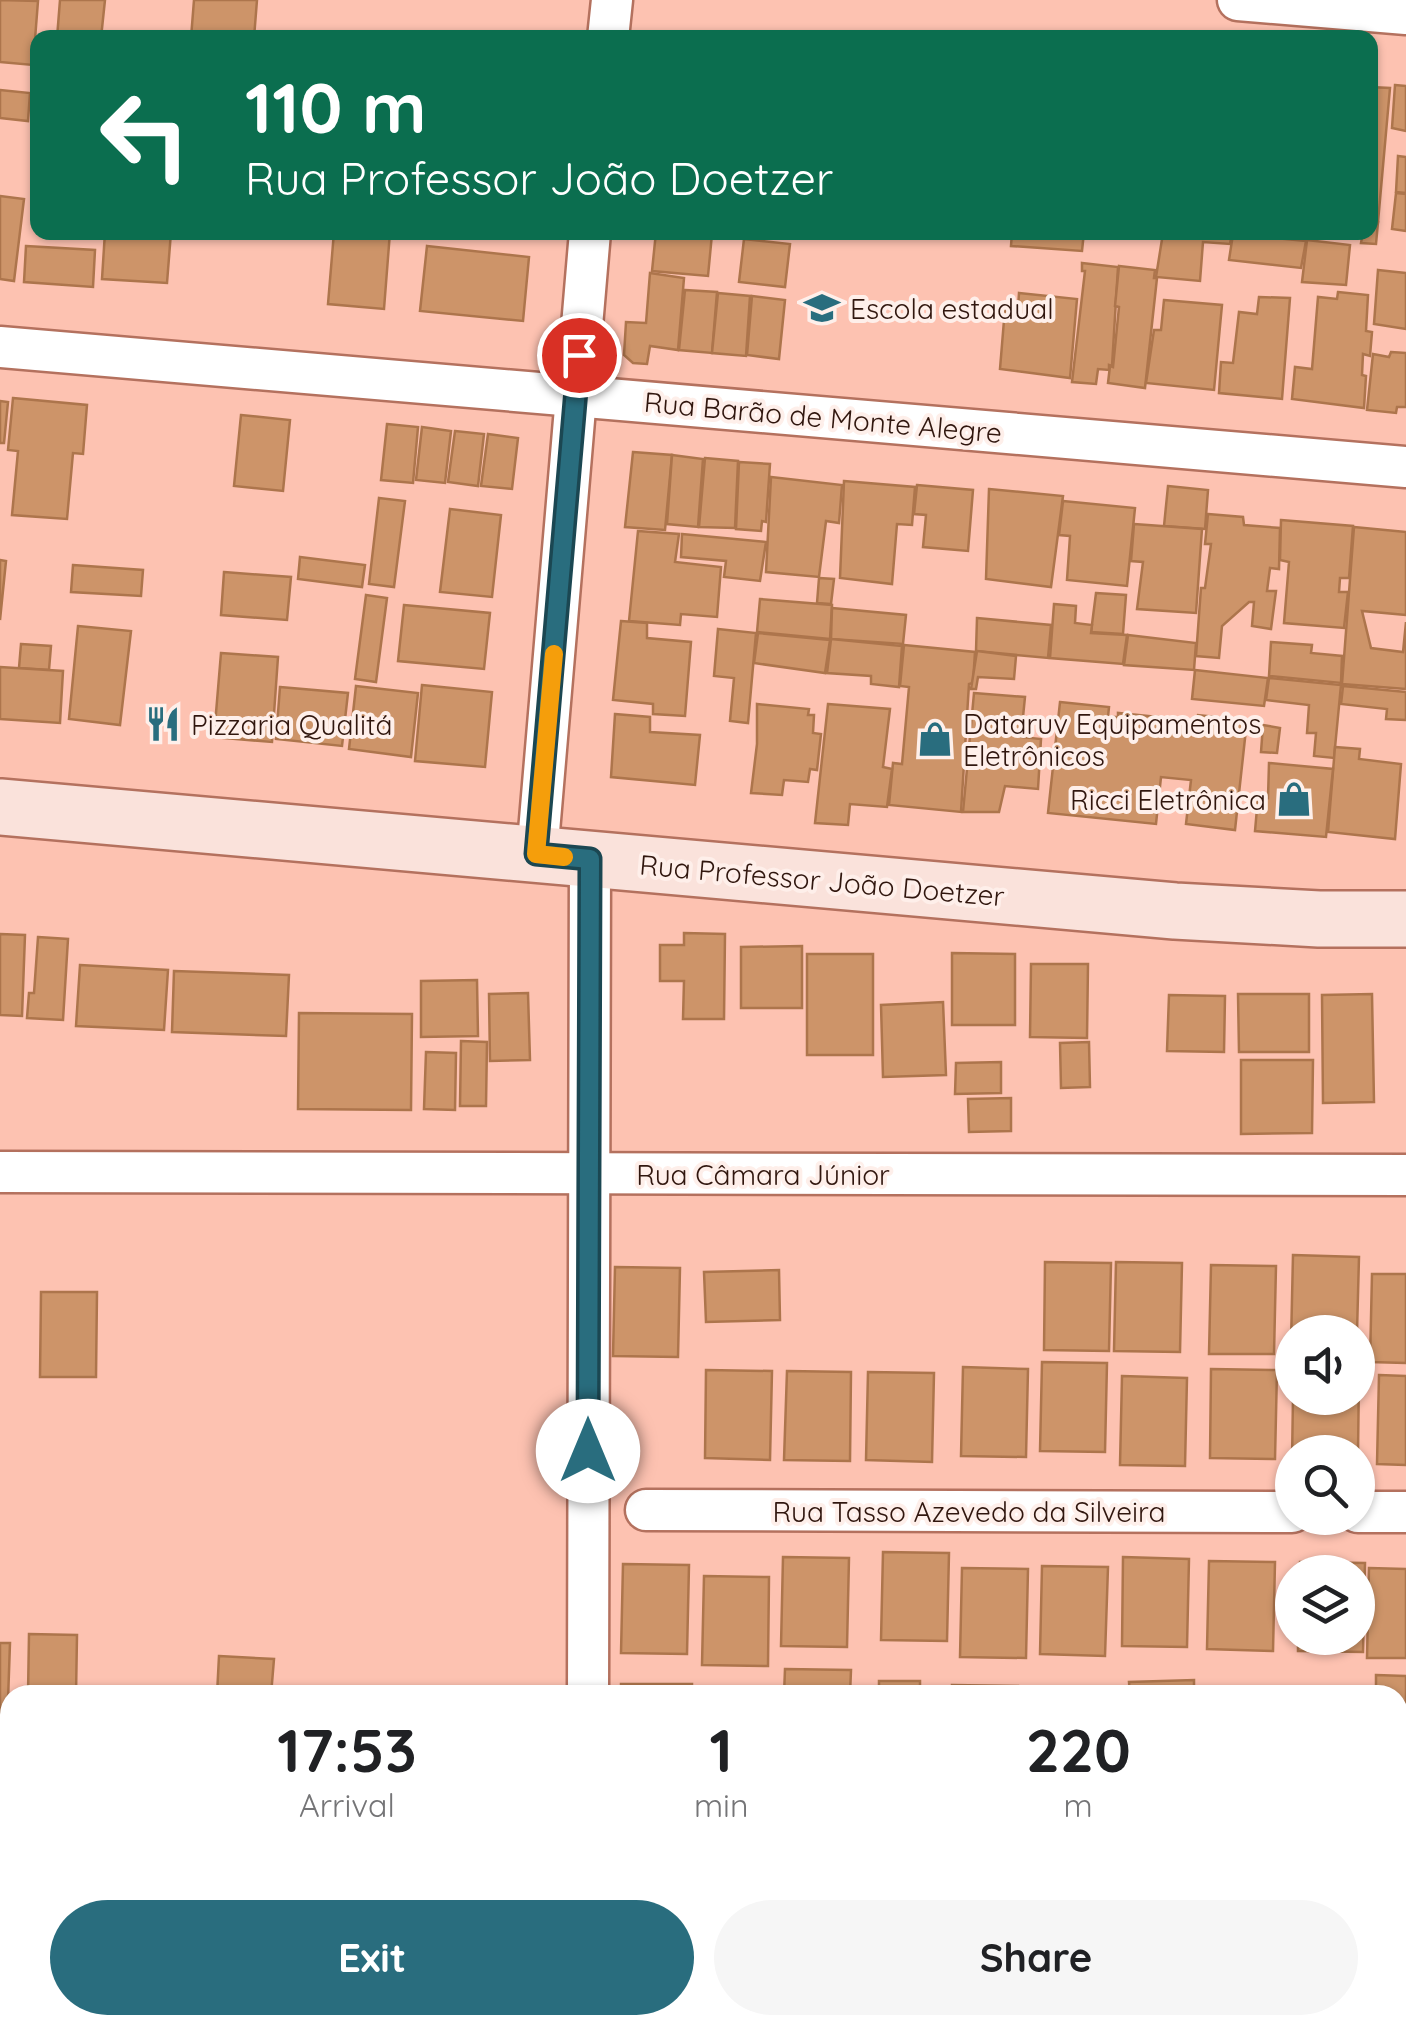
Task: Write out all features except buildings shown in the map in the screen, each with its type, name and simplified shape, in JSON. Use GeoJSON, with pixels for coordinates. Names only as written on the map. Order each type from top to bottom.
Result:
{"type":"FeatureCollection","features":[{"type":"Feature","properties":{"kind":"main road","name":"Rua Professor João Doetzer"},"geometry":{"type":"LineString","coordinates":[[0,807],[1194,912],[1406,919]]}},
{"type":"Feature","properties":{"kind":"street"},"geometry":{"type":"LineString","coordinates":[[609,30],[612,0]]}},
{"type":"Feature","properties":{"kind":"street"},"geometry":{"type":"LineString","coordinates":[[1238,0],[1406,14]]}},
{"type":"Feature","properties":{"kind":"street"},"geometry":{"type":"LineString","coordinates":[[536,854],[589,240]]}},
{"type":"Feature","properties":{"kind":"street","name":"Rua Barão de Monte Alegre"},"geometry":{"type":"LineString","coordinates":[[0,347],[1406,467]]}},
{"type":"Feature","properties":{"kind":"street"},"geometry":{"type":"LineString","coordinates":[[588,1685],[590,859]]}},
{"type":"Feature","properties":{"kind":"street","name":"Rua Câmara Júnior"},"geometry":{"type":"LineString","coordinates":[[0,1172],[1406,1175]]}},
{"type":"Feature","properties":{"kind":"street","name":"Rua Tasso Azevedo da Silveira"},"geometry":{"type":"LineString","coordinates":[[646,1510],[1275,1512]]}},
{"type":"Feature","properties":{"kind":"street"},"geometry":{"type":"LineString","coordinates":[[1375,1512],[1406,1512]]}},
{"type":"Feature","properties":{"kind":"slow traffic"},"geometry":{"type":"LineString","coordinates":[[554,654],[536,854],[564,857]]}},
{"type":"Feature","properties":{"kind":"place","name":"Escola estadual"},"geometry":{"type":"Point","coordinates":[822,308]}},
{"type":"Feature","properties":{"kind":"place","name":"Pizzaria Qualitá"},"geometry":{"type":"Point","coordinates":[163,724]}},
{"type":"Feature","properties":{"kind":"place","name":"Dataruv Equipamentos Eletrônicos"},"geometry":{"type":"Point","coordinates":[935,739]}},
{"type":"Feature","properties":{"kind":"place","name":"Ricci Eletrônica"},"geometry":{"type":"Point","coordinates":[1294,799]}},
{"type":"Feature","properties":{"kind":"route"},"geometry":{"type":"LineString","coordinates":[[579,355],[536,854],[590,859],[588,1451]]}}]}
